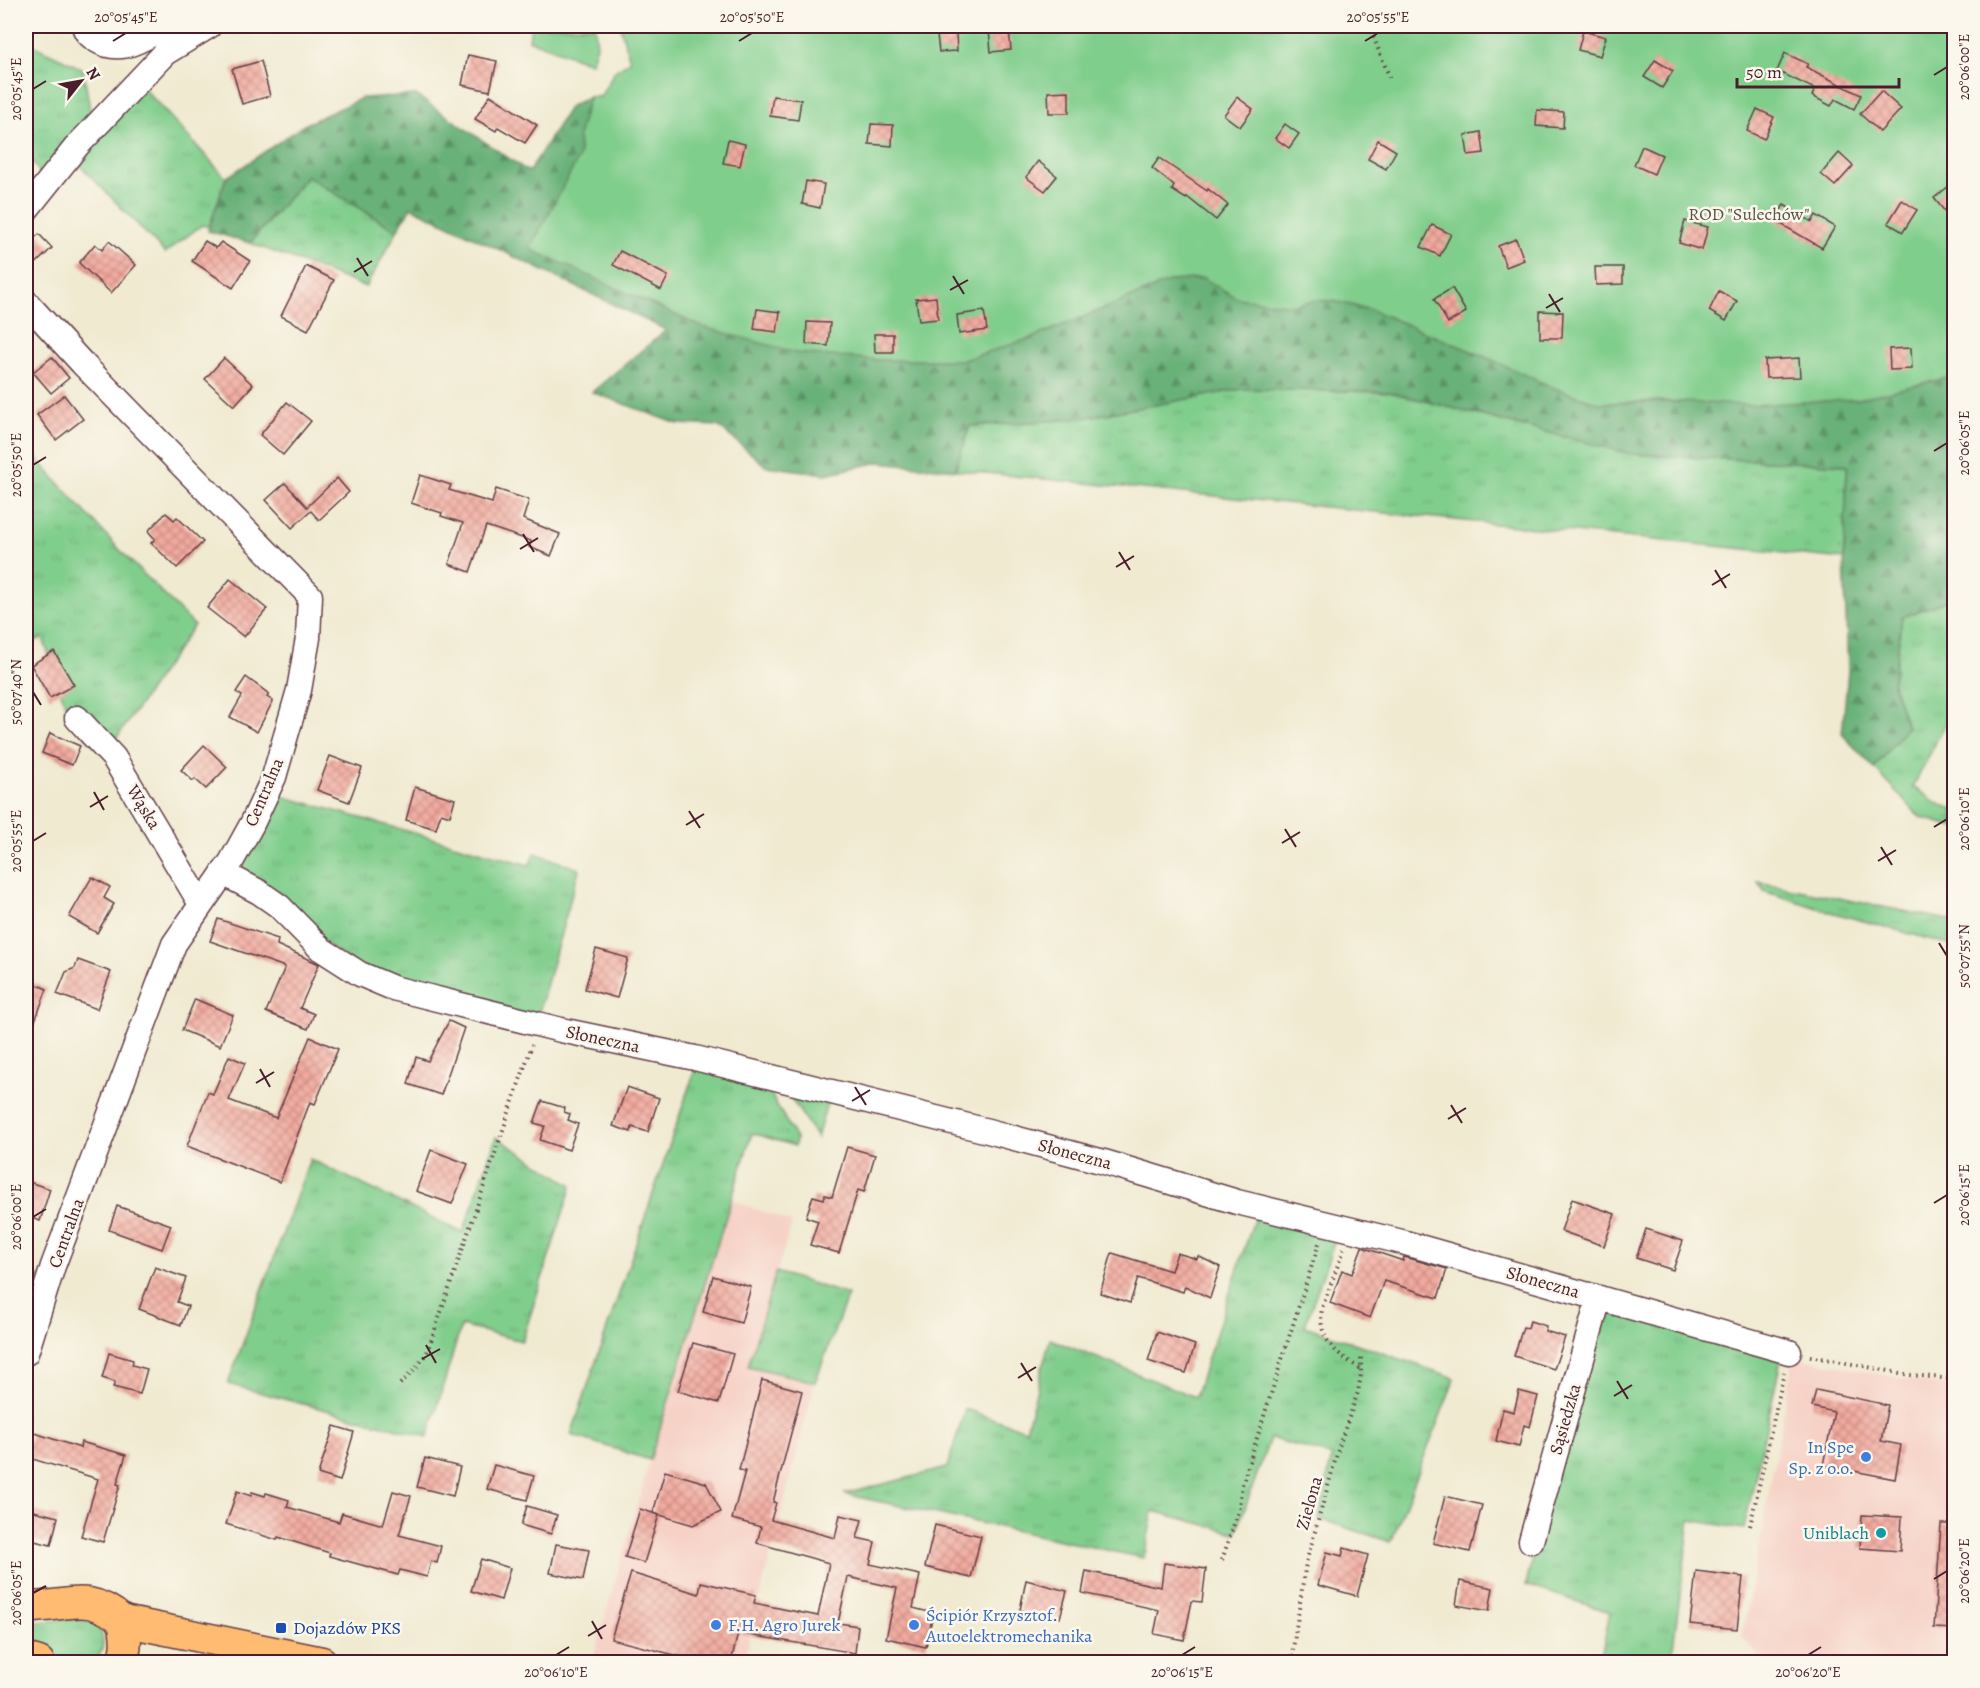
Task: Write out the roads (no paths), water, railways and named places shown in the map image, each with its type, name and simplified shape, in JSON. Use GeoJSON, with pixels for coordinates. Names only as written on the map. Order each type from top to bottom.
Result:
{"type":"FeatureCollection","features":[{"type":"Feature","properties":{"kind":"main road"},"geometry":{"type":"LineString","coordinates":[[26,1607],[84,1602],[102,1605],[123,1621],[322,1662]]}},
{"type":"Feature","properties":{"kind":"main road"},"geometry":{"type":"LineString","coordinates":[[121,1662],[126,1648],[123,1621]]}},
{"type":"Feature","properties":{"kind":"main road"},"geometry":{"type":"LineString","coordinates":[[26,1659],[39,1662]]}},
{"type":"Feature","properties":{"kind":"street"},"geometry":{"type":"LineString","coordinates":[[84,26],[86,34],[104,45],[120,48],[131,45],[167,26]]}},
{"type":"Feature","properties":{"kind":"street"},"geometry":{"type":"LineString","coordinates":[[26,210],[77,146],[165,53],[209,26]]}},
{"type":"Feature","properties":{"kind":"street","name":"Centralna"},"geometry":{"type":"LineString","coordinates":[[26,302],[62,342],[310,596],[308,638],[299,690],[274,777],[252,824],[223,873],[174,945],[53,1266],[26,1353]]}},
{"type":"Feature","properties":{"kind":"street","name":"Wąska"},"geometry":{"type":"LineString","coordinates":[[77,718],[114,758],[201,904]]}},
{"type":"Feature","properties":{"kind":"street","name":"Słoneczna"},"geometry":{"type":"LineString","coordinates":[[223,873],[260,892],[279,906],[321,949],[360,974],[393,988],[539,1024],[695,1058],[966,1125],[1104,1162],[1237,1202],[1352,1229],[1789,1352]]}},
{"type":"Feature","properties":{"kind":"street","name":"Sąsiedzka"},"geometry":{"type":"LineString","coordinates":[[1531,1541],[1599,1298]]}},
{"type":"Feature","properties":{"kind":"place","name":"In Spe Sp. z o.o."},"geometry":{"type":"Point","coordinates":[1866,1457]}},
{"type":"Feature","properties":{"kind":"place","name":"Uniblach"},"geometry":{"type":"Point","coordinates":[1881,1533]}},
{"type":"Feature","properties":{"kind":"place","name":"F.H. Agro Jurek"},"geometry":{"type":"Point","coordinates":[716,1625]}},
{"type":"Feature","properties":{"kind":"place","name":"Ścipiór Krzysztof. Autoelektromechanika"},"geometry":{"type":"Point","coordinates":[914,1625]}},
{"type":"Feature","properties":{"kind":"place","name":"Dojazdów PKS"},"geometry":{"type":"Point","coordinates":[281,1628]}},
{"type":"Feature","properties":{"kind":"park label","name":"ROD \"Sulechów\""},"geometry":{"type":"Point","coordinates":[1749,214]}}]}
